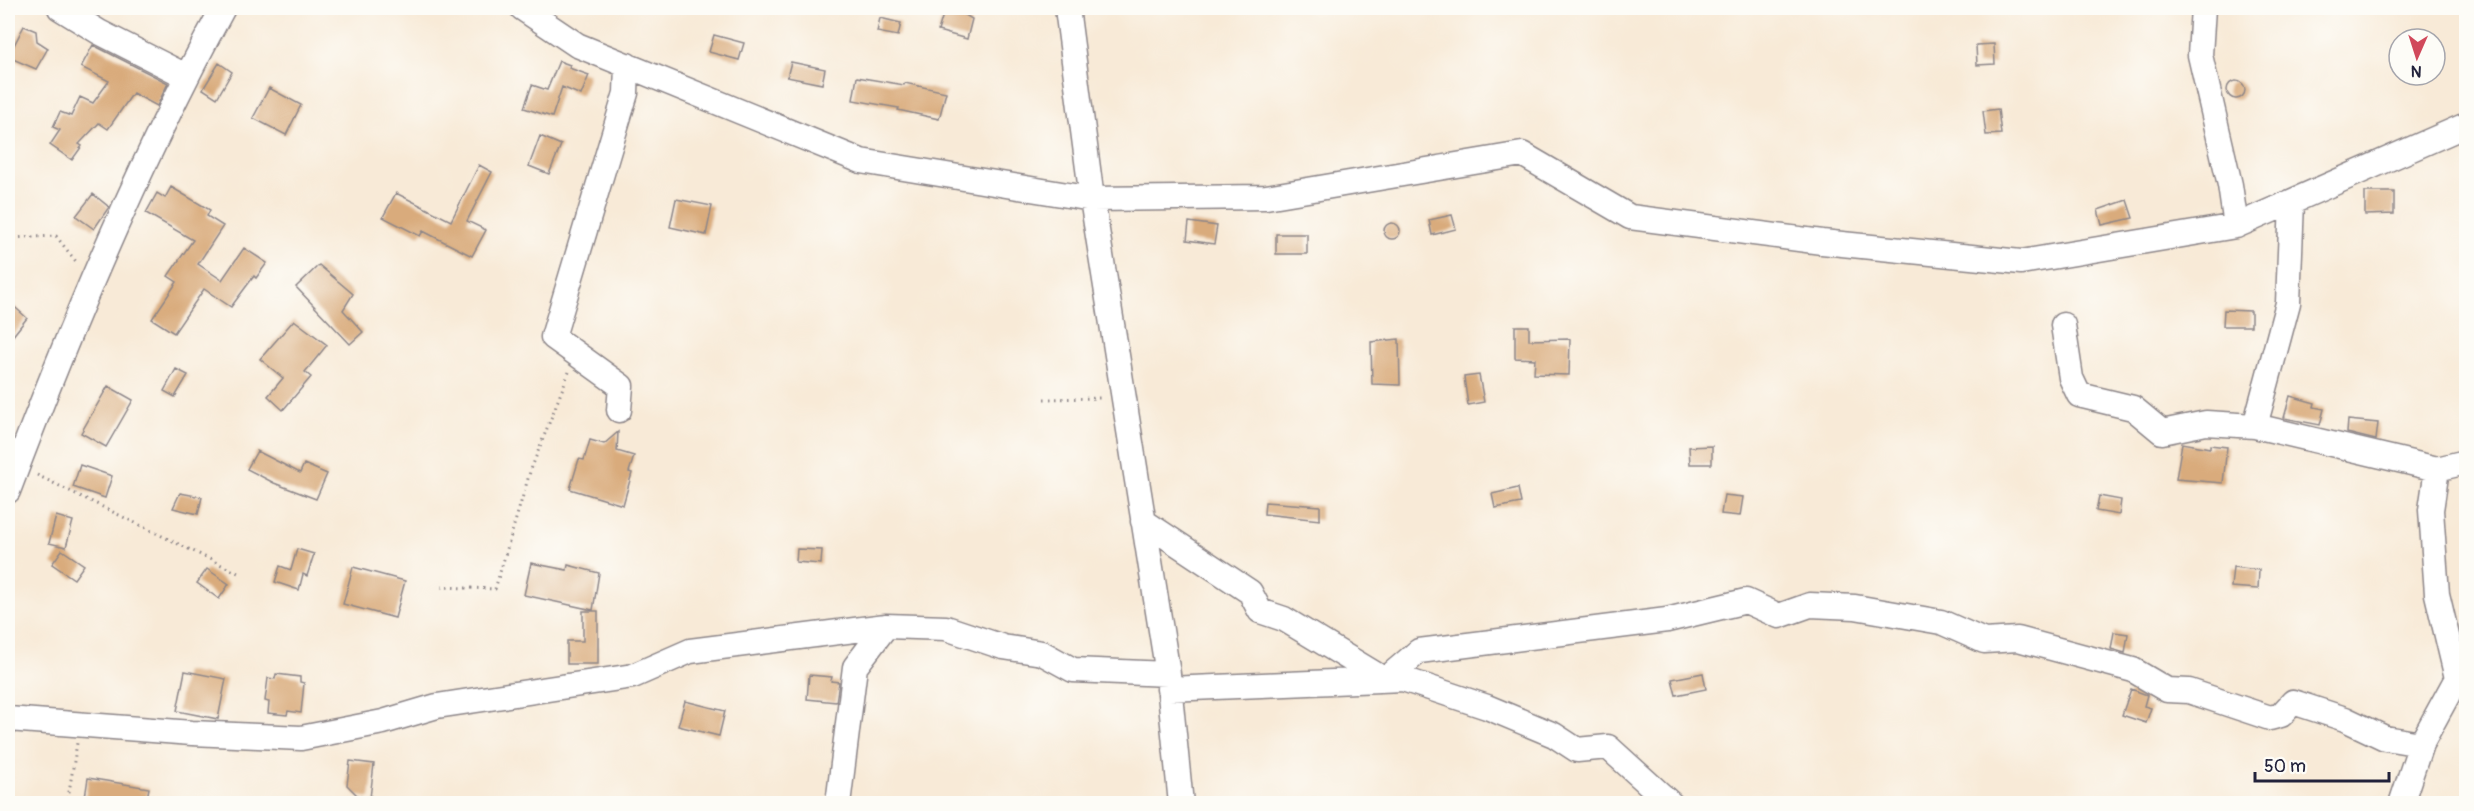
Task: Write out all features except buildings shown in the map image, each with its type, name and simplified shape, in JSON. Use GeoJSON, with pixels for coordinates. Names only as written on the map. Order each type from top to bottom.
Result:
{"type":"FeatureCollection","features":[{"type":"Feature","properties":{"kind":"street"},"geometry":{"type":"LineString","coordinates":[[60,8],[99,32],[178,72],[183,80]]}},
{"type":"Feature","properties":{"kind":"street"},"geometry":{"type":"LineString","coordinates":[[8,491],[92,282],[183,80],[223,8]]}},
{"type":"Feature","properties":{"kind":"street"},"geometry":{"type":"LineString","coordinates":[[522,8],[578,45],[861,161],[1092,199],[1266,197],[1522,154],[1630,216],[1822,243],[2021,262],[2236,226],[2466,125]]}},
{"type":"Feature","properties":{"kind":"street"},"geometry":{"type":"LineString","coordinates":[[1067,8],[1092,199],[1169,682],[1181,804]]}},
{"type":"Feature","properties":{"kind":"street"},"geometry":{"type":"LineString","coordinates":[[2203,8],[2200,55],[2218,126],[2236,226]]}},
{"type":"Feature","properties":{"kind":"street"},"geometry":{"type":"LineString","coordinates":[[619,410],[621,386],[553,338],[626,93],[627,65]]}},
{"type":"Feature","properties":{"kind":"street"},"geometry":{"type":"LineString","coordinates":[[2255,426],[2288,303],[2292,202]]}},
{"type":"Feature","properties":{"kind":"street"},"geometry":{"type":"LineString","coordinates":[[2063,325],[2071,378],[2079,395],[2133,408],[2162,432],[2206,423],[2255,426],[2437,469],[2466,462]]}},
{"type":"Feature","properties":{"kind":"street"},"geometry":{"type":"LineString","coordinates":[[2401,804],[2421,744],[2457,678],[2437,594],[2431,510],[2437,469]]}},
{"type":"Feature","properties":{"kind":"street"},"geometry":{"type":"LineString","coordinates":[[1143,521],[1250,592],[1260,611],[1284,619],[1385,680]]}},
{"type":"Feature","properties":{"kind":"street"},"geometry":{"type":"LineString","coordinates":[[1385,680],[1419,651],[1667,620],[1746,601],[1779,616],[1810,604],[1855,607],[1941,622],[1984,641],[2018,639],[2133,670],[2167,690],[2188,692],[2270,718],[2282,715],[2293,702],[2302,704],[2345,719],[2385,738],[2421,744]]}},
{"type":"Feature","properties":{"kind":"street"},"geometry":{"type":"LineString","coordinates":[[8,719],[192,733],[301,738],[382,722],[437,706],[633,676],[690,651],[886,626],[946,628],[1003,647],[1042,653],[1073,670],[1169,682],[1403,679],[1487,707],[1554,735],[1577,750],[1608,747],[1671,804]]}},
{"type":"Feature","properties":{"kind":"street"},"geometry":{"type":"LineString","coordinates":[[838,804],[855,668],[886,626]]}},
{"type":"Feature","properties":{"kind":"path"},"geometry":{"type":"LineString","coordinates":[[8,238],[56,236],[92,282]]}},
{"type":"Feature","properties":{"kind":"path"},"geometry":{"type":"LineString","coordinates":[[441,587],[495,590],[530,472],[576,353]]}},
{"type":"Feature","properties":{"kind":"path"},"geometry":{"type":"LineString","coordinates":[[1044,399],[1124,397]]}},
{"type":"Feature","properties":{"kind":"path"},"geometry":{"type":"LineString","coordinates":[[17,466],[240,574]]}},
{"type":"Feature","properties":{"kind":"path"},"geometry":{"type":"LineString","coordinates":[[67,804],[81,724]]}}]}
